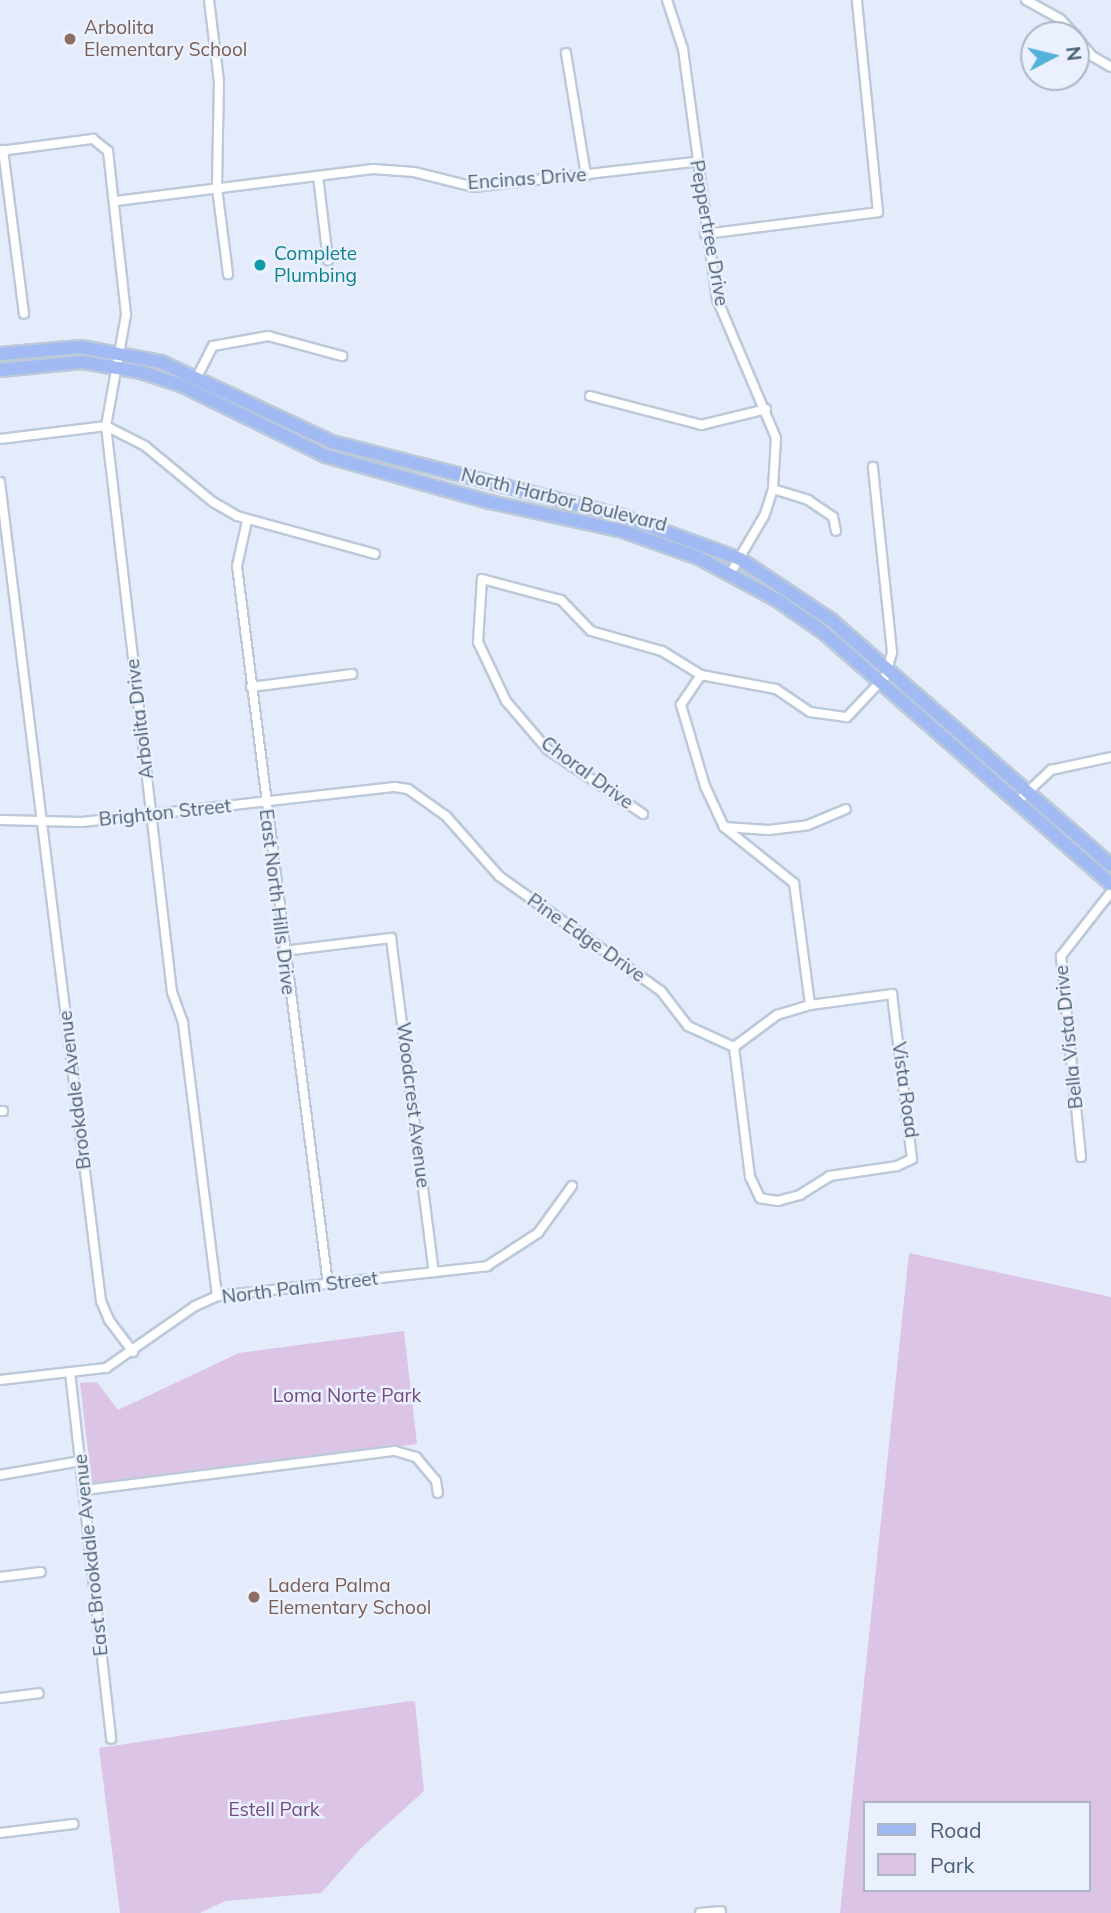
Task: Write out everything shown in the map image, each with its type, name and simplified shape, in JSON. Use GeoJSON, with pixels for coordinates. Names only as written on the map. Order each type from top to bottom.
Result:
{"type":"FeatureCollection","features":[{"type":"Feature","properties":{"kind":"main road","name":"North Harbor Boulevard"},"geometry":{"type":"LineString","coordinates":[[0,354],[81,347],[121,352],[197,377],[332,442],[622,516],[740,559],[810,604],[1017,802],[1111,884]]}},
{"type":"Feature","properties":{"kind":"main road","name":"North Harbor Boulevard"},"geometry":{"type":"LineString","coordinates":[[0,370],[82,362],[118,367],[183,386],[326,456],[490,502],[642,537],[730,574],[800,615],[884,676],[1028,790],[1111,865]]}},
{"type":"Feature","properties":{"kind":"street"},"geometry":{"type":"LineString","coordinates":[[209,0],[219,81],[217,188],[228,274]]}},
{"type":"Feature","properties":{"kind":"street","name":"Peppertree Drive"},"geometry":{"type":"LineString","coordinates":[[667,0],[683,49],[695,162],[717,299],[776,438],[773,489],[740,559],[730,574]]}},
{"type":"Feature","properties":{"kind":"street"},"geometry":{"type":"LineString","coordinates":[[705,234],[878,212],[857,0]]}},
{"type":"Feature","properties":{"kind":"street"},"geometry":{"type":"LineString","coordinates":[[1026,0],[1062,21]]}},
{"type":"Feature","properties":{"kind":"street"},"geometry":{"type":"LineString","coordinates":[[566,52],[586,175]]}},
{"type":"Feature","properties":{"kind":"street"},"geometry":{"type":"LineString","coordinates":[[1090,55],[1111,67]]}},
{"type":"Feature","properties":{"kind":"street","name":"Arbolita Drive"},"geometry":{"type":"LineString","coordinates":[[2,151],[93,139],[103,143],[108,151],[126,295],[121,352],[106,426],[172,992],[183,1023],[217,1296]]}},
{"type":"Feature","properties":{"kind":"street"},"geometry":{"type":"LineString","coordinates":[[2,151],[24,314]]}},
{"type":"Feature","properties":{"kind":"street","name":"Encinas Drive"},"geometry":{"type":"LineString","coordinates":[[116,201],[390,168],[474,187],[695,162]]}},
{"type":"Feature","properties":{"kind":"street"},"geometry":{"type":"LineString","coordinates":[[318,176],[328,260]]}},
{"type":"Feature","properties":{"kind":"street"},"geometry":{"type":"LineString","coordinates":[[197,377],[213,346],[241,340],[271,336],[342,356]]}},
{"type":"Feature","properties":{"kind":"street"},"geometry":{"type":"LineString","coordinates":[[590,396],[701,425],[765,409]]}},
{"type":"Feature","properties":{"kind":"street"},"geometry":{"type":"LineString","coordinates":[[0,439],[106,426],[145,446],[213,502],[247,521],[375,554]]}},
{"type":"Feature","properties":{"kind":"street"},"geometry":{"type":"LineString","coordinates":[[810,1005],[794,883],[724,827],[705,786],[681,705],[701,675],[776,689],[810,712],[847,717],[884,676],[892,652],[873,467]]}},
{"type":"Feature","properties":{"kind":"street"},"geometry":{"type":"LineString","coordinates":[[0,482],[42,819]]}},
{"type":"Feature","properties":{"kind":"street"},"geometry":{"type":"LineString","coordinates":[[773,489],[808,500],[833,517],[836,531]]}},
{"type":"Feature","properties":{"kind":"street","name":"East North Hills Drive"},"geometry":{"type":"LineString","coordinates":[[247,521],[237,566],[264,802],[328,1284]]}},
{"type":"Feature","properties":{"kind":"street","name":"Choral Drive"},"geometry":{"type":"LineString","coordinates":[[643,814],[547,749],[506,701],[478,642],[482,579],[561,600],[591,631],[662,651],[701,675]]}},
{"type":"Feature","properties":{"kind":"street"},"geometry":{"type":"LineString","coordinates":[[251,687],[352,674]]}},
{"type":"Feature","properties":{"kind":"street"},"geometry":{"type":"LineString","coordinates":[[1017,802],[1057,767],[1111,757]]}},
{"type":"Feature","properties":{"kind":"street","name":"Brighton Street"},"geometry":{"type":"LineString","coordinates":[[0,820],[82,822],[395,787],[422,795],[446,816]]}},
{"type":"Feature","properties":{"kind":"street"},"geometry":{"type":"LineString","coordinates":[[724,827],[769,830],[808,825],[846,809]]}},
{"type":"Feature","properties":{"kind":"street","name":"Pine Edge Drive"},"geometry":{"type":"LineString","coordinates":[[446,816],[499,876],[661,991],[688,1026],[734,1047]]}},
{"type":"Feature","properties":{"kind":"street","name":"Brookdale Avenue"},"geometry":{"type":"LineString","coordinates":[[42,819],[101,1301],[109,1320],[134,1352]]}},
{"type":"Feature","properties":{"kind":"street","name":"Bella Vista Drive"},"geometry":{"type":"LineString","coordinates":[[1081,1157],[1062,956],[1111,892]]}},
{"type":"Feature","properties":{"kind":"street","name":"Woodcrest Avenue"},"geometry":{"type":"LineString","coordinates":[[283,951],[391,938],[434,1272]]}},
{"type":"Feature","properties":{"kind":"street","name":"Vista Road"},"geometry":{"type":"LineString","coordinates":[[892,994],[912,1159],[897,1166],[830,1176],[800,1195],[778,1202],[760,1198],[750,1177],[734,1047],[777,1015],[810,1005],[892,994]]}},
{"type":"Feature","properties":{"kind":"street","name":"North Palm Street"},"geometry":{"type":"LineString","coordinates":[[0,1380],[106,1368],[134,1352],[195,1306],[217,1296],[434,1272],[495,1262],[538,1233],[572,1185]]}},
{"type":"Feature","properties":{"kind":"street","name":"East Brookdale Avenue"},"geometry":{"type":"LineString","coordinates":[[70,1372],[111,1739]]}},
{"type":"Feature","properties":{"kind":"street"},"geometry":{"type":"LineString","coordinates":[[85,1490],[394,1451],[416,1457],[436,1481],[438,1493]]}},
{"type":"Feature","properties":{"kind":"street"},"geometry":{"type":"LineString","coordinates":[[0,1475],[81,1461]]}},
{"type":"Feature","properties":{"kind":"street"},"geometry":{"type":"LineString","coordinates":[[0,1577],[41,1572]]}},
{"type":"Feature","properties":{"kind":"street"},"geometry":{"type":"LineString","coordinates":[[0,1698],[39,1693]]}},
{"type":"Feature","properties":{"kind":"street"},"geometry":{"type":"LineString","coordinates":[[0,1833],[73,1824]]}},
{"type":"Feature","properties":{"kind":"street"},"geometry":{"type":"LineString","coordinates":[[700,1913],[721,1911]]}},
{"type":"Feature","properties":{"kind":"green space"},"geometry":{"type":"Polygon","coordinates":[[[909,1253],[1111,1297],[1111,1913],[840,1913],[909,1253]]]}},
{"type":"Feature","properties":{"kind":"green space","name":"Loma Norte Park"},"geometry":{"type":"Polygon","coordinates":[[[404,1331],[417,1444],[92,1485],[80,1383],[97,1382],[118,1410],[239,1353],[404,1331]]]}},
{"type":"Feature","properties":{"kind":"green space","name":"Estell Park"},"geometry":{"type":"Polygon","coordinates":[[[415,1702],[424,1791],[361,1848],[321,1893],[225,1901],[200,1913],[120,1913],[99,1748],[415,1702]]]}},
{"type":"Feature","properties":{"kind":"place","name":"Arbolita Elementary School"},"geometry":{"type":"Point","coordinates":[70,39]}},
{"type":"Feature","properties":{"kind":"place","name":"Complete Plumbing"},"geometry":{"type":"Point","coordinates":[260,265]}},
{"type":"Feature","properties":{"kind":"place","name":"Ladera Palma Elementary School"},"geometry":{"type":"Point","coordinates":[254,1597]}}]}
